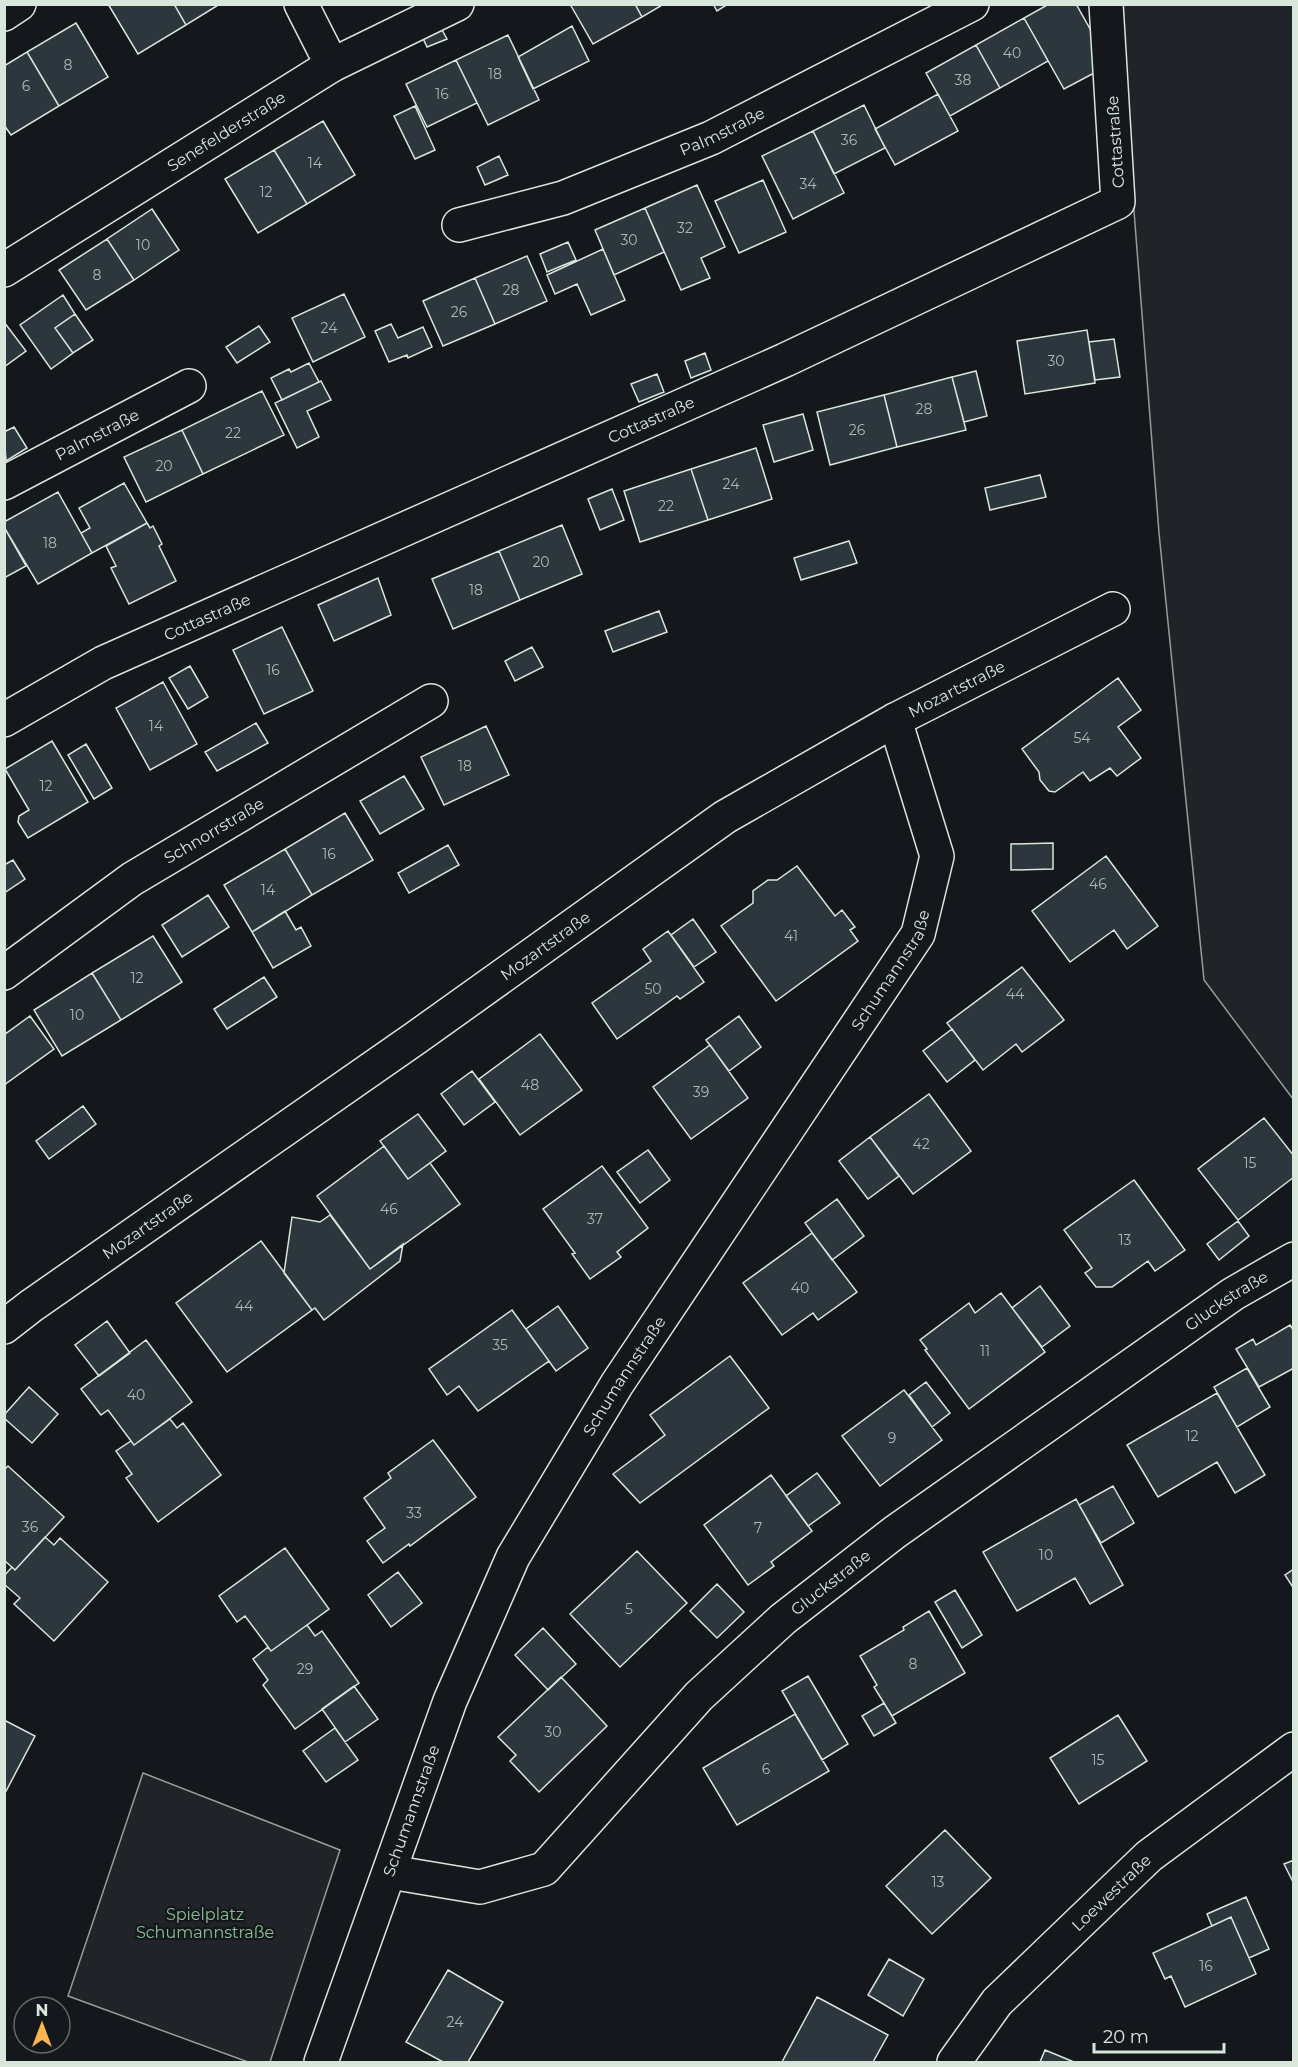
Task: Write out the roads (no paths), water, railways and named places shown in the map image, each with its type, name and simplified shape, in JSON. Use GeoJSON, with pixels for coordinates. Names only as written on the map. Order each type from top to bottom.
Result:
{"type":"FeatureCollection","features":[{"type":"Feature","properties":{"kind":"street"},"geometry":{"type":"LineString","coordinates":[[4,14],[20,4]]}},
{"type":"Feature","properties":{"kind":"street"},"geometry":{"type":"LineString","coordinates":[[301,4],[332,65]]}},
{"type":"Feature","properties":{"kind":"street","name":"Senefelderstraße"},"geometry":{"type":"LineString","coordinates":[[4,270],[332,65],[457,4]]}},
{"type":"Feature","properties":{"kind":"street","name":"Palmstraße"},"geometry":{"type":"LineString","coordinates":[[459,225],[563,198],[711,138],[972,4]]}},
{"type":"Feature","properties":{"kind":"street","name":"Cottastraße"},"geometry":{"type":"LineString","coordinates":[[4,720],[103,663],[785,360],[1118,202],[1106,4]]}},
{"type":"Feature","properties":{"kind":"street","name":"Palmstraße"},"geometry":{"type":"LineString","coordinates":[[4,483],[189,386]]}},
{"type":"Feature","properties":{"kind":"street","name":"Mozartstraße"},"geometry":{"type":"LineString","coordinates":[[4,1327],[417,1037],[724,817],[895,720],[1113,609]]}},
{"type":"Feature","properties":{"kind":"street","name":"Schnorrstraße"},"geometry":{"type":"LineString","coordinates":[[4,973],[132,879],[430,701]]}},
{"type":"Feature","properties":{"kind":"street","name":"Schumannstraße"},"geometry":{"type":"LineString","coordinates":[[321,2062],[450,1701],[513,1557],[617,1384],[918,934],[937,856],[895,720]]}},
{"type":"Feature","properties":{"kind":"street","name":"Gluckstraße"},"geometry":{"type":"LineString","coordinates":[[390,1872],[480,1887],[544,1869],[699,1696],[783,1619],[914,1518],[1233,1294],[1293,1259]]}},
{"type":"Feature","properties":{"kind":"street","name":"Loewestraße"},"geometry":{"type":"LineString","coordinates":[[954,2062],[997,2002],[1149,1856],[1293,1749]]}},
{"type":"Feature","properties":{"kind":"park label","name":"Spielplatz Schumannstraße"},"geometry":{"type":"Point","coordinates":[205,1923]}}]}
